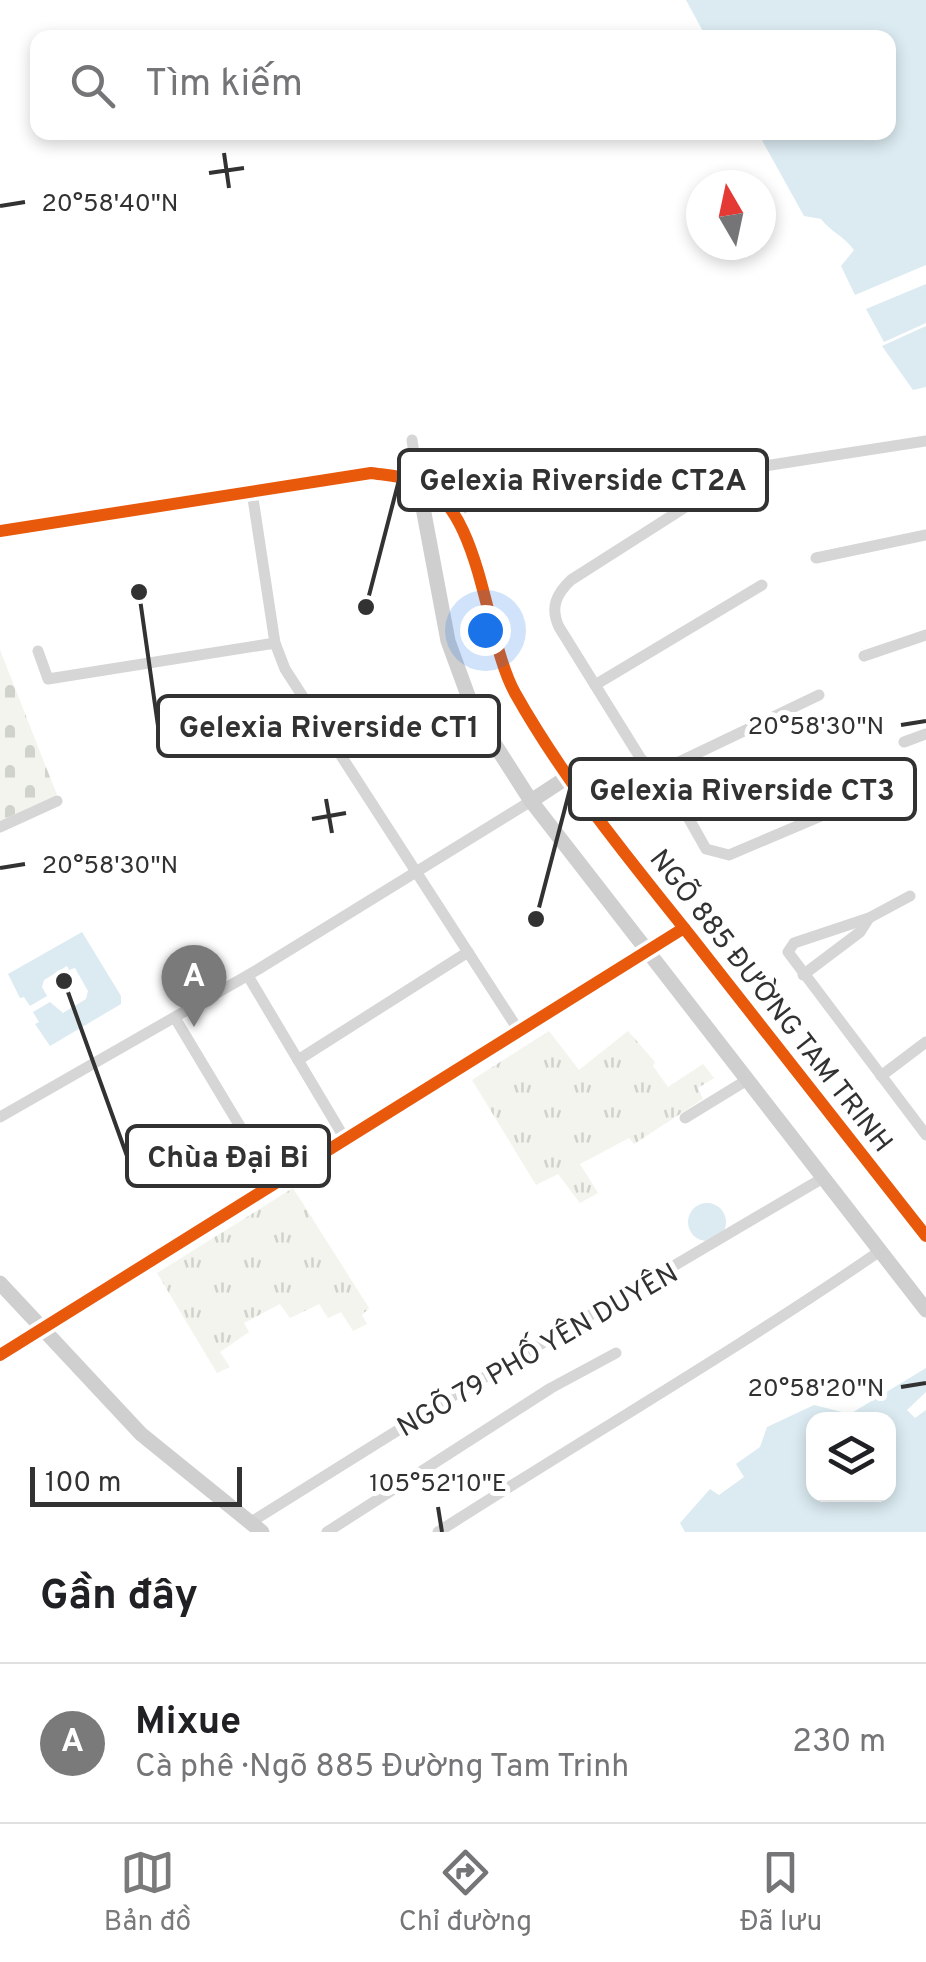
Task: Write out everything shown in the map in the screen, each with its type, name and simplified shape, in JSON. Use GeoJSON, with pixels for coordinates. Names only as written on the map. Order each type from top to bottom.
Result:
{"type":"FeatureCollection","features":[{"type":"Feature","properties":{"kind":"street"},"geometry":{"type":"LineString","coordinates":[[412,440],[454,659],[474,712],[531,801],[926,1310]]}},
{"type":"Feature","properties":{"kind":"street"},"geometry":{"type":"LineString","coordinates":[[868,796],[728,855],[706,848],[658,772],[641,758],[554,616],[561,590],[571,580],[745,469],[926,441]]}},
{"type":"Feature","properties":{"kind":"street"},"geometry":{"type":"LineString","coordinates":[[0,531],[371,473],[418,481]]}},
{"type":"Feature","properties":{"kind":"street","name":"NGÕ 885 ĐƯỜNG TAM TRINH"},"geometry":{"type":"LineString","coordinates":[[418,481],[455,514],[473,548],[489,627],[513,688],[566,778],[926,1236]]}},
{"type":"Feature","properties":{"kind":"street"},"geometry":{"type":"LineString","coordinates":[[252,492],[275,643],[284,669],[519,1031]]}},
{"type":"Feature","properties":{"kind":"street"},"geometry":{"type":"LineString","coordinates":[[455,514],[486,494]]}},
{"type":"Feature","properties":{"kind":"street"},"geometry":{"type":"LineString","coordinates":[[816,558],[926,535]]}},
{"type":"Feature","properties":{"kind":"street"},"geometry":{"type":"LineString","coordinates":[[595,685],[762,585]]}},
{"type":"Feature","properties":{"kind":"street"},"geometry":{"type":"LineString","coordinates":[[864,656],[926,636]]}},
{"type":"Feature","properties":{"kind":"street"},"geometry":{"type":"LineString","coordinates":[[38,651],[48,678],[275,643]]}},
{"type":"Feature","properties":{"kind":"street"},"geometry":{"type":"LineString","coordinates":[[658,772],[819,694]]}},
{"type":"Feature","properties":{"kind":"street"},"geometry":{"type":"LineString","coordinates":[[904,742],[926,734]]}},
{"type":"Feature","properties":{"kind":"street"},"geometry":{"type":"LineString","coordinates":[[0,1118],[248,976],[566,778]]}},
{"type":"Feature","properties":{"kind":"street"},"geometry":{"type":"LineString","coordinates":[[0,826],[56,801]]}},
{"type":"Feature","properties":{"kind":"street"},"geometry":{"type":"LineString","coordinates":[[910,896],[869,918],[791,945],[789,956],[926,1135]]}},
{"type":"Feature","properties":{"kind":"street"},"geometry":{"type":"LineString","coordinates":[[803,975],[860,932],[869,918]]}},
{"type":"Feature","properties":{"kind":"street"},"geometry":{"type":"LineString","coordinates":[[0,1355],[684,928]]}},
{"type":"Feature","properties":{"kind":"street"},"geometry":{"type":"LineString","coordinates":[[298,1060],[468,952]]}},
{"type":"Feature","properties":{"kind":"street"},"geometry":{"type":"LineString","coordinates":[[248,976],[345,1139]]}},
{"type":"Feature","properties":{"kind":"street"},"geometry":{"type":"LineString","coordinates":[[175,1018],[274,1183]]}},
{"type":"Feature","properties":{"kind":"street"},"geometry":{"type":"LineString","coordinates":[[881,1076],[926,1042]]}},
{"type":"Feature","properties":{"kind":"street"},"geometry":{"type":"LineString","coordinates":[[685,1118],[747,1080]]}},
{"type":"Feature","properties":{"kind":"street","name":"NGÕ 79 PHỐ YÊN DUYÊN"},"geometry":{"type":"LineString","coordinates":[[257,1527],[442,1402],[824,1178]]}},
{"type":"Feature","properties":{"kind":"street"},"geometry":{"type":"LineString","coordinates":[[438,1532],[689,1372],[768,1328],[880,1251]]}},
{"type":"Feature","properties":{"kind":"street"},"geometry":{"type":"LineString","coordinates":[[0,1283],[141,1434],[257,1527]]}},
{"type":"Feature","properties":{"kind":"street"},"geometry":{"type":"LineString","coordinates":[[327,1532],[551,1388],[616,1352]]}},
{"type":"Feature","properties":{"kind":"green space"},"geometry":{"type":"Polygon","coordinates":[[[0,650],[57,795],[0,821],[0,650]]]}},
{"type":"Feature","properties":{"kind":"green space"},"geometry":{"type":"Polygon","coordinates":[[[549,1031],[579,1070],[628,1031],[655,1062],[653,1066],[668,1087],[703,1064],[714,1078],[698,1088],[703,1099],[634,1144],[629,1138],[580,1164],[598,1193],[580,1203],[558,1174],[536,1185],[472,1080],[549,1031]]]}},
{"type":"Feature","properties":{"kind":"green space"},"geometry":{"type":"Polygon","coordinates":[[[293,1188],[369,1308],[362,1315],[367,1324],[353,1331],[341,1312],[328,1318],[319,1304],[290,1318],[280,1304],[244,1323],[249,1332],[220,1352],[230,1367],[217,1373],[157,1273],[293,1188]]]}},
{"type":"Feature","properties":{"kind":"shaded area"},"geometry":{"type":"Polygon","coordinates":[[[686,0],[926,0],[926,265],[855,295],[841,266],[854,250],[821,219],[804,216],[762,140],[896,140],[896,30],[702,30],[686,0]]]}},
{"type":"Feature","properties":{"kind":"shaded area"},"geometry":{"type":"Polygon","coordinates":[[[926,284],[926,323],[884,342],[866,309],[926,284]]]}},
{"type":"Feature","properties":{"kind":"shaded area"},"geometry":{"type":"Polygon","coordinates":[[[926,326],[926,387],[913,390],[882,346],[926,326]]]}},
{"type":"Feature","properties":{"kind":"shaded area"},"geometry":{"type":"Polygon","coordinates":[[[82,932],[121,996],[121,1004],[50,1046],[35,1024],[39,1022],[33,1012],[50,1002],[63,1013],[86,999],[88,991],[75,968],[69,970],[67,966],[44,980],[42,987],[47,996],[30,1006],[24,997],[20,998],[8,974],[82,932]]]}},
{"type":"Feature","properties":{"kind":"shaded area"},"geometry":{"type":"Polygon","coordinates":[[[707,1203],[720,1209],[726,1222],[720,1235],[707,1241],[694,1235],[688,1222],[694,1209],[707,1203]]]}},
{"type":"Feature","properties":{"kind":"shaded area"},"geometry":{"type":"Polygon","coordinates":[[[926,1368],[926,1392],[907,1410],[915,1418],[926,1410],[926,1532],[685,1532],[680,1523],[710,1489],[719,1495],[744,1477],[736,1464],[760,1447],[767,1427],[814,1405],[842,1412],[806,1412],[806,1502],[896,1502],[896,1412],[853,1412],[926,1368]]]}},
{"type":"Feature","properties":{"kind":"cycle path"},"geometry":{"type":"LineString","coordinates":[[0,531],[371,473],[410,479],[438,494],[455,515],[468,542],[504,668],[515,693],[555,758],[621,849],[926,1236]]}},
{"type":"Feature","properties":{"kind":"cycle path"},"geometry":{"type":"LineString","coordinates":[[0,1355],[684,928]]}},
{"type":"Feature","properties":{"kind":"place","name":"Gelexia Riverside CT1"},"geometry":{"type":"Point","coordinates":[139,592]}},
{"type":"Feature","properties":{"kind":"place","name":"Gelexia Riverside CT2A"},"geometry":{"type":"Point","coordinates":[366,607]}},
{"type":"Feature","properties":{"kind":"place","name":"Gelexia Riverside CT3"},"geometry":{"type":"Point","coordinates":[536,919]}},
{"type":"Feature","properties":{"kind":"place","name":"Chùa Đại Bi"},"geometry":{"type":"Point","coordinates":[64,981]}},
{"type":"Feature","properties":{"kind":"place","name":"Mixue"},"geometry":{"type":"Point","coordinates":[194,1027]}}]}
